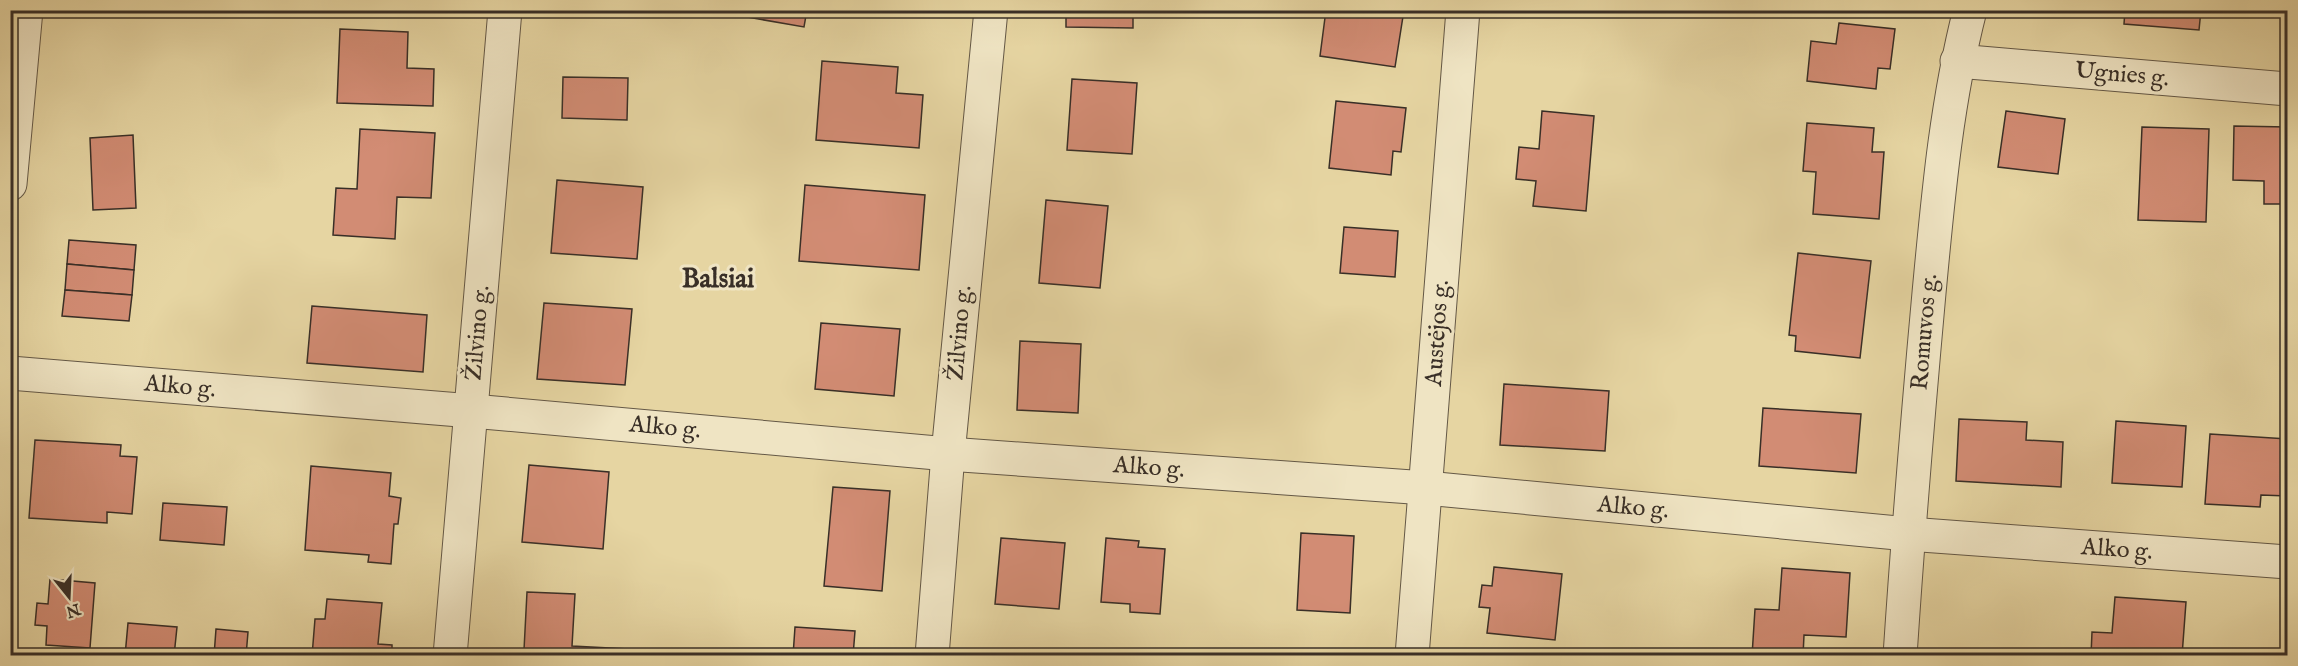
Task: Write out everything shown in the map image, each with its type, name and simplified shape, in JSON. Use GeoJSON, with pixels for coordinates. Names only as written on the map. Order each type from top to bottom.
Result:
{"type":"FeatureCollection","features":[{"type":"Feature","properties":{"kind":"street"},"geometry":{"type":"LineString","coordinates":[[10,184],[26,10]]}},
{"type":"Feature","properties":{"kind":"street","name":"Žilvino g."},"geometry":{"type":"LineString","coordinates":[[450,656],[505,10]]}},
{"type":"Feature","properties":{"kind":"street","name":"Žilvino g."},"geometry":{"type":"LineString","coordinates":[[932,656],[948,454],[991,10]]}},
{"type":"Feature","properties":{"kind":"street","name":"Austėjos g."},"geometry":{"type":"LineString","coordinates":[[1412,656],[1463,10]]}},
{"type":"Feature","properties":{"kind":"street","name":"Romuvos g."},"geometry":{"type":"LineString","coordinates":[[1900,656],[1908,534],[1943,144],[1957,61],[1970,10]]}},
{"type":"Feature","properties":{"kind":"street","name":"Ugnies g."},"geometry":{"type":"LineString","coordinates":[[1957,61],[2288,89]]}},
{"type":"Feature","properties":{"kind":"street","name":"Alko g."},"geometry":{"type":"LineString","coordinates":[[10,373],[472,411],[948,454],[1426,488],[1908,534],[2288,562]]}},
{"type":"Feature","properties":{"kind":"building"},"geometry":{"type":"Polygon","coordinates":[[[749,10],[807,10],[804,27],[747,17],[749,10]]]}},
{"type":"Feature","properties":{"kind":"building"},"geometry":{"type":"Polygon","coordinates":[[[1066,10],[1133,10],[1133,28],[1066,27],[1066,10]]]}},
{"type":"Feature","properties":{"kind":"building"},"geometry":{"type":"Polygon","coordinates":[[[1326,10],[1404,10],[1395,67],[1320,56],[1326,10]]]}},
{"type":"Feature","properties":{"kind":"building"},"geometry":{"type":"Polygon","coordinates":[[[2125,10],[2201,10],[2199,30],[2124,24],[2125,10]]]}},
{"type":"Feature","properties":{"kind":"building"},"geometry":{"type":"Polygon","coordinates":[[[1839,23],[1895,29],[1890,69],[1878,68],[1876,89],[1807,81],[1811,41],[1836,44],[1839,23]]]}},
{"type":"Feature","properties":{"kind":"building"},"geometry":{"type":"Polygon","coordinates":[[[340,29],[408,32],[407,68],[434,69],[433,106],[337,103],[340,29]]]}},
{"type":"Feature","properties":{"kind":"building"},"geometry":{"type":"Polygon","coordinates":[[[822,61],[898,67],[896,93],[923,95],[919,148],[816,140],[822,61]]]}},
{"type":"Feature","properties":{"kind":"building"},"geometry":{"type":"Polygon","coordinates":[[[563,77],[628,78],[627,120],[562,118],[563,77]]]}},
{"type":"Feature","properties":{"kind":"building"},"geometry":{"type":"Polygon","coordinates":[[[1072,79],[1137,83],[1132,154],[1067,150],[1072,79]]]}},
{"type":"Feature","properties":{"kind":"building"},"geometry":{"type":"Polygon","coordinates":[[[1336,101],[1406,108],[1401,152],[1393,151],[1391,175],[1329,168],[1336,101]]]}},
{"type":"Feature","properties":{"kind":"building"},"geometry":{"type":"Polygon","coordinates":[[[1542,111],[1594,116],[1586,211],[1533,206],[1536,181],[1516,179],[1519,147],[1539,149],[1542,111]]]}},
{"type":"Feature","properties":{"kind":"building"},"geometry":{"type":"Polygon","coordinates":[[[2006,111],[2065,119],[2058,174],[1998,167],[2006,111]]]}},
{"type":"Feature","properties":{"kind":"building"},"geometry":{"type":"Polygon","coordinates":[[[1807,123],[1874,128],[1872,152],[1884,152],[1879,219],[1813,214],[1816,172],[1803,171],[1807,123]]]}},
{"type":"Feature","properties":{"kind":"building"},"geometry":{"type":"Polygon","coordinates":[[[2234,126],[2288,127],[2288,204],[2264,204],[2264,181],[2233,180],[2234,126]]]}},
{"type":"Feature","properties":{"kind":"building"},"geometry":{"type":"Polygon","coordinates":[[[2142,127],[2209,129],[2206,222],[2138,220],[2142,127]]]}},
{"type":"Feature","properties":{"kind":"building"},"geometry":{"type":"Polygon","coordinates":[[[360,129],[435,133],[431,198],[397,197],[395,239],[333,235],[336,188],[357,189],[360,129]]]}},
{"type":"Feature","properties":{"kind":"building"},"geometry":{"type":"Polygon","coordinates":[[[133,135],[136,208],[93,210],[90,138],[133,135]]]}},
{"type":"Feature","properties":{"kind":"building"},"geometry":{"type":"Polygon","coordinates":[[[557,180],[643,187],[637,259],[551,253],[557,180]]]}},
{"type":"Feature","properties":{"kind":"building"},"geometry":{"type":"Polygon","coordinates":[[[805,185],[925,195],[919,270],[799,261],[805,185]]]}},
{"type":"Feature","properties":{"kind":"building"},"geometry":{"type":"Polygon","coordinates":[[[1046,200],[1108,206],[1100,288],[1039,283],[1046,200]]]}},
{"type":"Feature","properties":{"kind":"building"},"geometry":{"type":"Polygon","coordinates":[[[1344,227],[1398,231],[1395,277],[1340,273],[1344,227]]]}},
{"type":"Feature","properties":{"kind":"building"},"geometry":{"type":"Polygon","coordinates":[[[69,240],[136,245],[134,270],[67,264],[69,240]]]}},
{"type":"Feature","properties":{"kind":"building"},"geometry":{"type":"Polygon","coordinates":[[[1798,253],[1871,261],[1860,358],[1795,351],[1796,336],[1789,335],[1798,253]]]}},
{"type":"Feature","properties":{"kind":"building"},"geometry":{"type":"Polygon","coordinates":[[[67,264],[134,270],[132,295],[65,290],[67,264]]]}},
{"type":"Feature","properties":{"kind":"building"},"geometry":{"type":"Polygon","coordinates":[[[65,290],[132,295],[129,321],[62,316],[65,290]]]}},
{"type":"Feature","properties":{"kind":"building"},"geometry":{"type":"Polygon","coordinates":[[[544,303],[632,309],[625,385],[537,379],[544,303]]]}},
{"type":"Feature","properties":{"kind":"building"},"geometry":{"type":"Polygon","coordinates":[[[312,306],[427,315],[423,372],[307,363],[312,306]]]}},
{"type":"Feature","properties":{"kind":"building"},"geometry":{"type":"Polygon","coordinates":[[[821,323],[900,329],[894,396],[815,389],[821,323]]]}},
{"type":"Feature","properties":{"kind":"building"},"geometry":{"type":"Polygon","coordinates":[[[1020,341],[1081,344],[1078,413],[1017,410],[1020,341]]]}},
{"type":"Feature","properties":{"kind":"building"},"geometry":{"type":"Polygon","coordinates":[[[1504,384],[1609,391],[1605,451],[1500,445],[1504,384]]]}},
{"type":"Feature","properties":{"kind":"building"},"geometry":{"type":"Polygon","coordinates":[[[1763,408],[1861,414],[1856,473],[1759,466],[1763,408]]]}},
{"type":"Feature","properties":{"kind":"building"},"geometry":{"type":"Polygon","coordinates":[[[1959,419],[2027,422],[2026,440],[2063,442],[2061,487],[1956,481],[1959,419]]]}},
{"type":"Feature","properties":{"kind":"building"},"geometry":{"type":"Polygon","coordinates":[[[2116,421],[2186,426],[2182,487],[2112,483],[2116,421]]]}},
{"type":"Feature","properties":{"kind":"building"},"geometry":{"type":"Polygon","coordinates":[[[2210,434],[2288,439],[2288,496],[2261,495],[2260,507],[2205,504],[2210,434]]]}},
{"type":"Feature","properties":{"kind":"building"},"geometry":{"type":"Polygon","coordinates":[[[35,440],[121,445],[120,456],[137,457],[132,514],[107,512],[107,523],[29,518],[35,440]]]}},
{"type":"Feature","properties":{"kind":"building"},"geometry":{"type":"Polygon","coordinates":[[[529,465],[609,472],[603,549],[522,542],[529,465]]]}},
{"type":"Feature","properties":{"kind":"building"},"geometry":{"type":"Polygon","coordinates":[[[311,466],[391,473],[389,496],[401,498],[398,524],[394,524],[391,564],[368,562],[369,555],[305,550],[311,466]]]}},
{"type":"Feature","properties":{"kind":"building"},"geometry":{"type":"Polygon","coordinates":[[[833,487],[890,491],[882,591],[824,586],[833,487]]]}},
{"type":"Feature","properties":{"kind":"building"},"geometry":{"type":"Polygon","coordinates":[[[163,503],[227,507],[224,545],[160,540],[163,503]]]}},
{"type":"Feature","properties":{"kind":"building"},"geometry":{"type":"Polygon","coordinates":[[[1301,533],[1354,536],[1350,613],[1297,610],[1301,533]]]}},
{"type":"Feature","properties":{"kind":"building"},"geometry":{"type":"Polygon","coordinates":[[[1001,538],[1065,543],[1059,609],[995,604],[1001,538]]]}},
{"type":"Feature","properties":{"kind":"building"},"geometry":{"type":"Polygon","coordinates":[[[1106,538],[1139,541],[1138,547],[1165,549],[1160,614],[1130,612],[1130,604],[1101,602],[1106,538]]]}},
{"type":"Feature","properties":{"kind":"building"},"geometry":{"type":"Polygon","coordinates":[[[1494,567],[1562,574],[1555,640],[1487,633],[1490,608],[1479,607],[1482,585],[1492,586],[1494,567]]]}},
{"type":"Feature","properties":{"kind":"building"},"geometry":{"type":"Polygon","coordinates":[[[1782,568],[1850,573],[1846,637],[1804,635],[1803,656],[1752,656],[1755,609],[1779,610],[1782,568]]]}},
{"type":"Feature","properties":{"kind":"building"},"geometry":{"type":"Polygon","coordinates":[[[50,579],[95,583],[90,648],[46,645],[47,626],[35,625],[37,603],[48,604],[50,579]]]}},
{"type":"Feature","properties":{"kind":"building"},"geometry":{"type":"Polygon","coordinates":[[[527,592],[575,594],[572,646],[647,650],[646,656],[509,656],[509,650],[524,650],[527,592]]]}},
{"type":"Feature","properties":{"kind":"building"},"geometry":{"type":"Polygon","coordinates":[[[2115,597],[2186,602],[2182,656],[2091,656],[2092,632],[2112,633],[2115,597]]]}},
{"type":"Feature","properties":{"kind":"building"},"geometry":{"type":"Polygon","coordinates":[[[327,599],[382,603],[378,644],[392,645],[392,656],[312,656],[315,619],[325,619],[327,599]]]}},
{"type":"Feature","properties":{"kind":"building"},"geometry":{"type":"Polygon","coordinates":[[[128,623],[177,627],[174,656],[125,656],[128,623]]]}},
{"type":"Feature","properties":{"kind":"building"},"geometry":{"type":"Polygon","coordinates":[[[795,627],[855,631],[853,656],[793,656],[795,627]]]}},
{"type":"Feature","properties":{"kind":"building"},"geometry":{"type":"Polygon","coordinates":[[[216,629],[248,632],[246,656],[214,656],[216,629]]]}},
{"type":"Feature","properties":{"kind":"district","name":"Balsiai"},"geometry":{"type":"Point","coordinates":[718,280]}}]}
